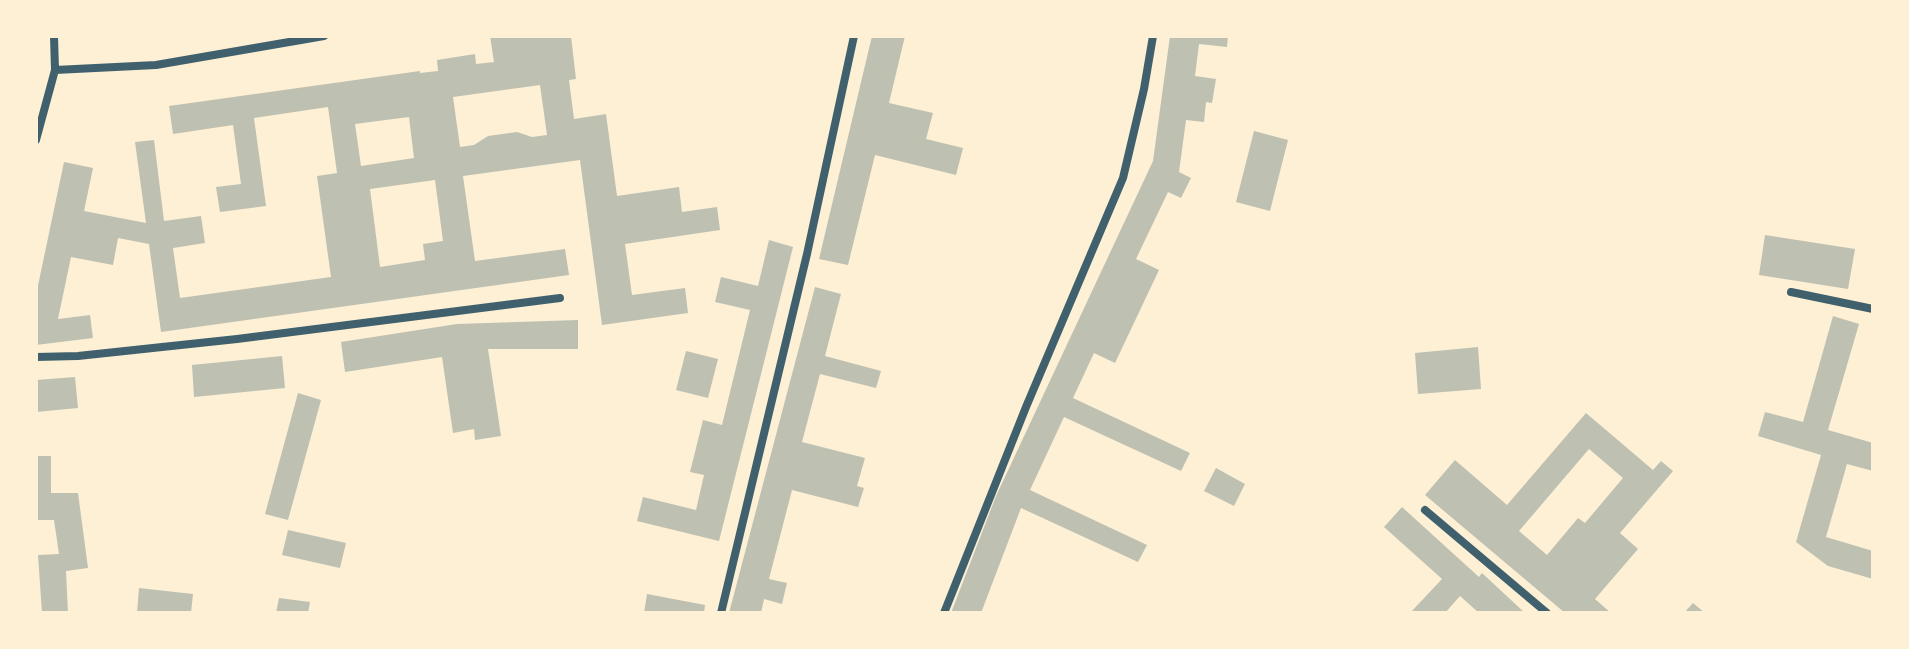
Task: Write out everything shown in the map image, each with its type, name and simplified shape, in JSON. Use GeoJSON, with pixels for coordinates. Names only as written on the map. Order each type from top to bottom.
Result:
{"type":"FeatureCollection","features":[{"type":"Feature","properties":{"kind":"street"},"geometry":{"type":"LineString","coordinates":[[36,140],[55,70],[54,36]]}},
{"type":"Feature","properties":{"kind":"street"},"geometry":{"type":"LineString","coordinates":[[55,70],[156,65],[324,36]]}},
{"type":"Feature","properties":{"kind":"street"},"geometry":{"type":"LineString","coordinates":[[721,613],[807,254],[854,36]]}},
{"type":"Feature","properties":{"kind":"street"},"geometry":{"type":"LineString","coordinates":[[944,613],[1032,392],[1123,178],[1153,36]]}},
{"type":"Feature","properties":{"kind":"street"},"geometry":{"type":"LineString","coordinates":[[1791,292],[1873,309]]}},
{"type":"Feature","properties":{"kind":"street"},"geometry":{"type":"LineString","coordinates":[[36,357],[78,356],[237,339],[560,298]]}},
{"type":"Feature","properties":{"kind":"street"},"geometry":{"type":"LineString","coordinates":[[1425,510],[1547,613]]}},
{"type":"Feature","properties":{"kind":"building"},"geometry":{"type":"Polygon","coordinates":[[[490,36],[571,36],[576,79],[569,80],[574,119],[606,114],[617,196],[679,187],[682,212],[717,207],[720,230],[625,244],[632,295],[685,288],[688,313],[602,325],[580,160],[463,176],[475,261],[565,249],[569,275],[161,332],[149,244],[118,238],[113,265],[71,257],[58,319],[90,315],[93,338],[36,345],[36,295],[64,162],[93,168],[84,211],[146,223],[135,142],[154,140],[164,221],[201,216],[205,243],[173,248],[180,298],[331,277],[317,176],[337,173],[328,107],[254,118],[266,206],[220,212],[216,187],[241,184],[233,125],[173,134],[169,106],[438,71],[437,60],[475,54],[476,64],[494,62],[490,36]],[[540,85],[453,97],[460,147],[474,145],[488,136],[517,132],[532,137],[547,135],[540,85]],[[409,117],[355,124],[361,166],[414,158],[409,117]],[[435,180],[370,189],[380,267],[425,260],[423,244],[443,241],[435,180]]]}},
{"type":"Feature","properties":{"kind":"building"},"geometry":{"type":"Polygon","coordinates":[[[872,36],[905,36],[889,103],[933,113],[926,139],[963,148],[956,175],[875,155],[848,265],[819,259],[872,36]]]}},
{"type":"Feature","properties":{"kind":"building"},"geometry":{"type":"Polygon","coordinates":[[[1170,36],[1228,36],[1227,47],[1199,44],[1195,76],[1216,79],[1212,103],[1206,102],[1204,122],[1186,120],[1179,172],[1191,178],[1181,198],[1168,192],[1136,259],[1159,270],[1115,363],[1094,353],[1073,398],[1190,453],[1181,471],[1064,417],[1030,490],[1147,545],[1138,562],[1021,508],[981,613],[951,613],[996,496],[1153,161],[1170,36]]]}},
{"type":"Feature","properties":{"kind":"building"},"geometry":{"type":"Polygon","coordinates":[[[1254,131],[1288,140],[1270,211],[1236,202],[1254,131]]]}},
{"type":"Feature","properties":{"kind":"building"},"geometry":{"type":"Polygon","coordinates":[[[1765,235],[1855,249],[1848,289],[1759,275],[1765,235]]]}},
{"type":"Feature","properties":{"kind":"building"},"geometry":{"type":"Polygon","coordinates":[[[769,240],[793,247],[719,541],[637,521],[643,497],[696,510],[704,475],[690,472],[703,420],[722,425],[750,310],[715,302],[721,277],[758,286],[769,240]]]}},
{"type":"Feature","properties":{"kind":"building"},"geometry":{"type":"Polygon","coordinates":[[[815,287],[841,294],[825,356],[881,371],[876,388],[820,374],[802,442],[865,458],[857,486],[864,488],[858,507],[792,490],[769,579],[787,583],[782,604],[764,599],[761,613],[729,613],[815,287]]]}},
{"type":"Feature","properties":{"kind":"building"},"geometry":{"type":"Polygon","coordinates":[[[1833,316],[1859,324],[1828,430],[1873,443],[1873,471],[1847,464],[1826,537],[1873,551],[1873,579],[1828,566],[1796,542],[1821,455],[1758,436],[1765,412],[1803,422],[1833,316]]]}},
{"type":"Feature","properties":{"kind":"building"},"geometry":{"type":"Polygon","coordinates":[[[578,320],[578,349],[488,349],[501,436],[475,440],[474,429],[453,433],[442,357],[345,372],[341,342],[457,324],[578,320]]]}},
{"type":"Feature","properties":{"kind":"building"},"geometry":{"type":"Polygon","coordinates":[[[1478,347],[1481,389],[1418,394],[1415,353],[1478,347]]]}},
{"type":"Feature","properties":{"kind":"building"},"geometry":{"type":"Polygon","coordinates":[[[686,351],[718,359],[708,398],[676,390],[686,351]]]}},
{"type":"Feature","properties":{"kind":"building"},"geometry":{"type":"Polygon","coordinates":[[[282,356],[285,388],[194,397],[192,365],[282,356]]]}},
{"type":"Feature","properties":{"kind":"building"},"geometry":{"type":"Polygon","coordinates":[[[75,377],[78,408],[36,412],[36,380],[75,377]]]}},
{"type":"Feature","properties":{"kind":"building"},"geometry":{"type":"Polygon","coordinates":[[[298,393],[321,400],[288,520],[265,514],[298,393]]]}},
{"type":"Feature","properties":{"kind":"building"},"geometry":{"type":"Polygon","coordinates":[[[1586,413],[1653,470],[1661,461],[1673,471],[1620,533],[1638,549],[1595,599],[1611,613],[1565,613],[1425,495],[1455,460],[1507,505],[1586,413]],[[1589,449],[1519,531],[1547,555],[1578,518],[1585,523],[1623,478],[1589,449]]]}},
{"type":"Feature","properties":{"kind":"building"},"geometry":{"type":"Polygon","coordinates":[[[36,456],[51,456],[51,493],[78,493],[88,568],[66,571],[68,613],[42,613],[38,555],[59,554],[54,520],[36,520],[36,456]]]}},
{"type":"Feature","properties":{"kind":"building"},"geometry":{"type":"Polygon","coordinates":[[[1216,468],[1245,484],[1234,506],[1204,491],[1216,468]]]}},
{"type":"Feature","properties":{"kind":"building"},"geometry":{"type":"Polygon","coordinates":[[[1402,507],[1479,577],[1482,573],[1525,613],[1479,613],[1460,596],[1445,613],[1410,613],[1442,579],[1384,527],[1402,507]]]}},
{"type":"Feature","properties":{"kind":"building"},"geometry":{"type":"Polygon","coordinates":[[[288,530],[346,543],[340,568],[282,555],[288,530]]]}},
{"type":"Feature","properties":{"kind":"building"},"geometry":{"type":"Polygon","coordinates":[[[139,588],[193,594],[191,613],[137,613],[139,588]]]}},
{"type":"Feature","properties":{"kind":"building"},"geometry":{"type":"Polygon","coordinates":[[[647,594],[705,605],[704,613],[644,613],[647,594]]]}},
{"type":"Feature","properties":{"kind":"building"},"geometry":{"type":"Polygon","coordinates":[[[279,598],[310,602],[308,613],[276,613],[279,598]]]}},
{"type":"Feature","properties":{"kind":"building"},"geometry":{"type":"Polygon","coordinates":[[[1693,603],[1705,613],[1684,613],[1693,603]]]}}]}
